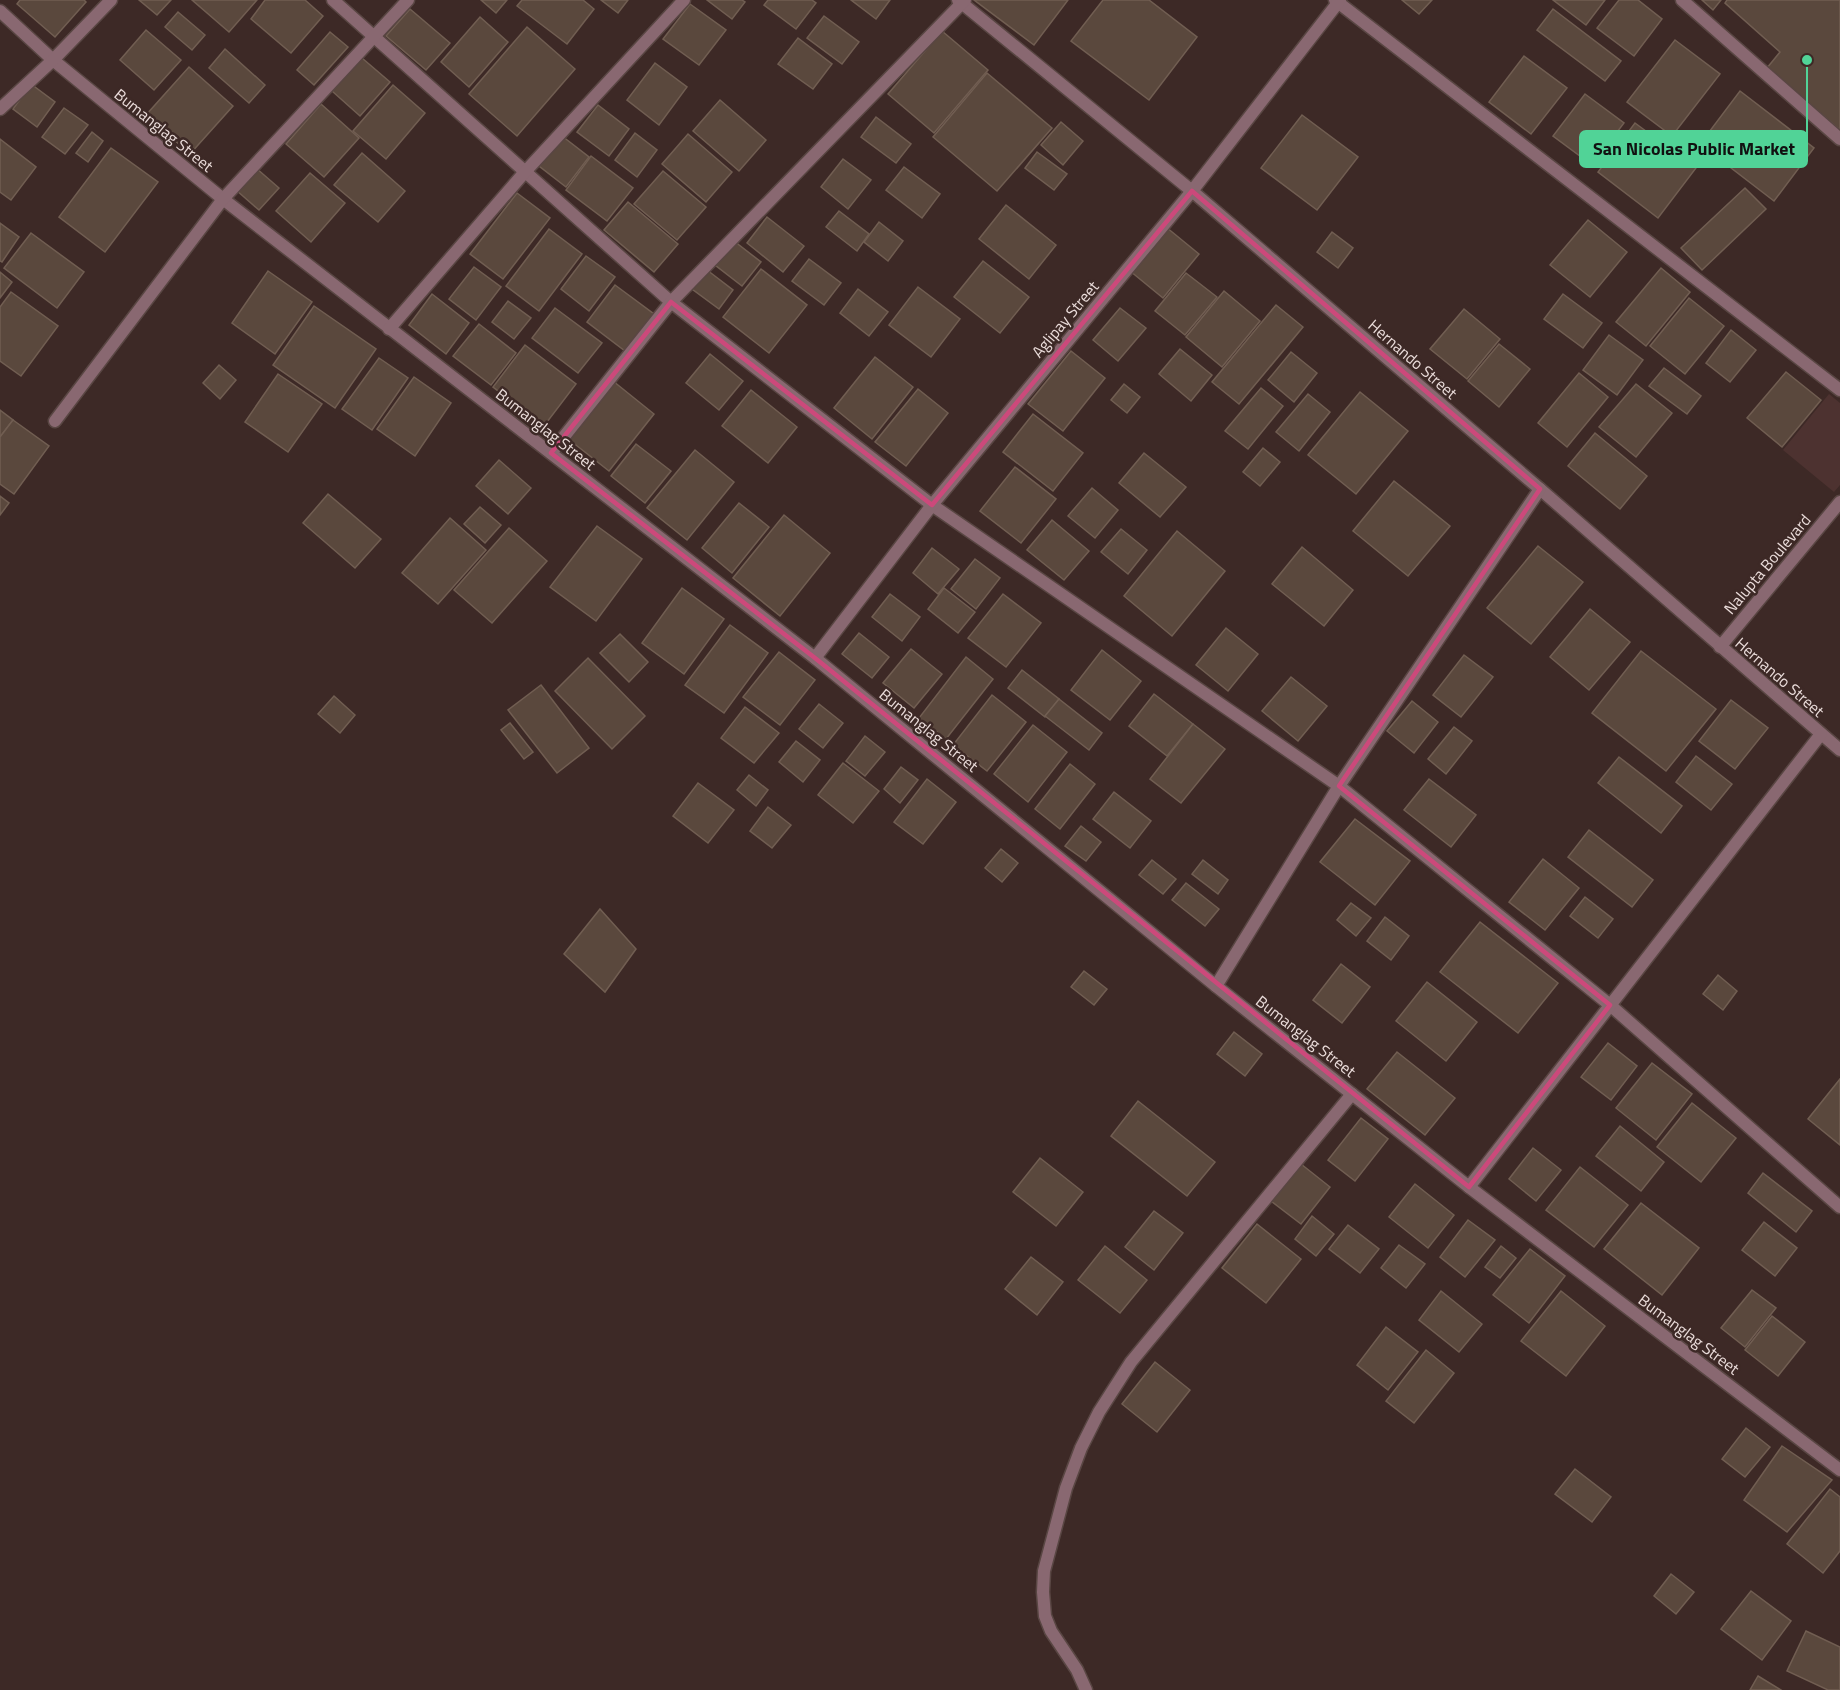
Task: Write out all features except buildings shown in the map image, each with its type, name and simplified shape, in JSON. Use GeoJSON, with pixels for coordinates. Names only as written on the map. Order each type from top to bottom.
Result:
{"type":"FeatureCollection","features":[{"type":"Feature","properties":{"kind":"street"},"geometry":{"type":"LineString","coordinates":[[0,109],[111,0]]}},
{"type":"Feature","properties":{"kind":"street"},"geometry":{"type":"LineString","coordinates":[[333,0],[671,302],[932,505],[1339,786],[1610,1005],[1840,1207]]}},
{"type":"Feature","properties":{"kind":"street"},"geometry":{"type":"LineString","coordinates":[[55,421],[223,199],[408,0]]}},
{"type":"Feature","properties":{"kind":"street"},"geometry":{"type":"LineString","coordinates":[[389,329],[524,173],[684,0]]}},
{"type":"Feature","properties":{"kind":"street"},"geometry":{"type":"LineString","coordinates":[[1682,0],[1840,139]]}},
{"type":"Feature","properties":{"kind":"street"},"geometry":{"type":"LineString","coordinates":[[551,453],[671,302],[962,1]]}},
{"type":"Feature","properties":{"kind":"street","name":"Hernando Street"},"geometry":{"type":"LineString","coordinates":[[962,1],[1192,191],[1840,750]]}},
{"type":"Feature","properties":{"kind":"street"},"geometry":{"type":"LineString","coordinates":[[1338,1],[1840,390]]}},
{"type":"Feature","properties":{"kind":"street","name":"Aglipay Street"},"geometry":{"type":"LineString","coordinates":[[815,658],[932,505],[1192,191],[1338,1]]}},
{"type":"Feature","properties":{"kind":"street","name":"Bumanglag Street"},"geometry":{"type":"LineString","coordinates":[[0,11],[52,60],[223,199],[815,658],[1216,986],[1469,1187],[1840,1470]]}},
{"type":"Feature","properties":{"kind":"street"},"geometry":{"type":"LineString","coordinates":[[1216,986],[1339,786],[1540,489]]}},
{"type":"Feature","properties":{"kind":"street","name":"Nalupta Boulevard"},"geometry":{"type":"LineString","coordinates":[[1720,647],[1840,502]]}},
{"type":"Feature","properties":{"kind":"street"},"geometry":{"type":"LineString","coordinates":[[1469,1187],[1821,734]]}},
{"type":"Feature","properties":{"kind":"street"},"geometry":{"type":"LineString","coordinates":[[1086,1690],[1077,1670],[1051,1631],[1045,1616],[1043,1592],[1044,1571],[1065,1488],[1081,1448],[1099,1412],[1131,1362],[1352,1094]]}},
{"type":"Feature","properties":{"kind":"highlighted area"},"geometry":{"type":"Polygon","coordinates":[[[1192,191],[1540,489],[1339,786],[1610,1005],[1469,1187],[815,658],[551,453],[671,302],[932,505],[1192,191]]]}},
{"type":"Feature","properties":{"kind":"shaded area"},"geometry":{"type":"Polygon","coordinates":[[[1829,394],[1840,403],[1840,485],[1834,492],[1783,450],[1829,394]]]}},
{"type":"Feature","properties":{"kind":"place","name":"San Nicolas Public Market"},"geometry":{"type":"Point","coordinates":[1807,60]}}]}
